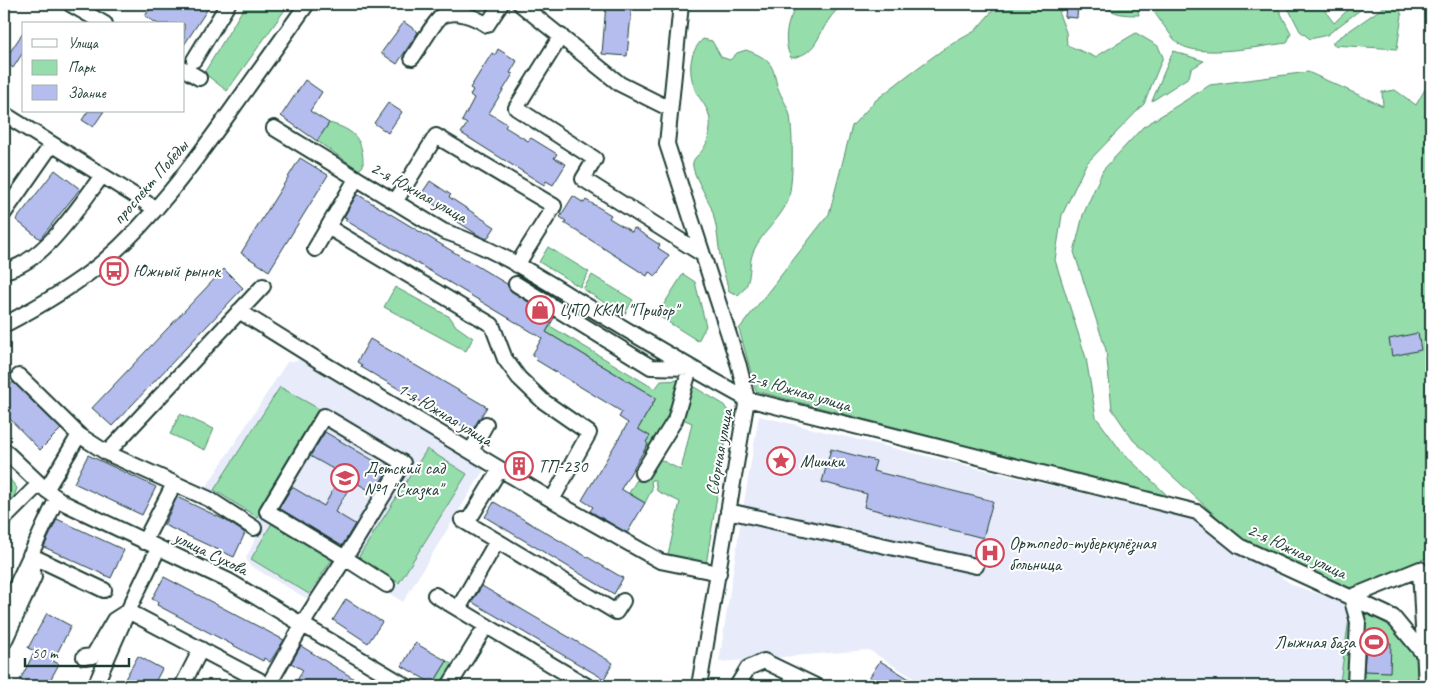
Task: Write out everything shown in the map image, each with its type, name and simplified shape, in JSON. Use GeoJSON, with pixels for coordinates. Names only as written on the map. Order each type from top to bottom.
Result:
{"type":"FeatureCollection","features":[{"type":"Feature","properties":{"kind":"street"},"geometry":{"type":"LineString","coordinates":[[70,4],[102,22]]}},
{"type":"Feature","properties":{"kind":"street"},"geometry":{"type":"LineString","coordinates":[[199,78],[189,64],[228,4]]}},
{"type":"Feature","properties":{"kind":"street","name":"проспект Победы"},"geometry":{"type":"LineString","coordinates":[[4,325],[87,275],[156,209],[196,160],[307,4]]}},
{"type":"Feature","properties":{"kind":"street"},"geometry":{"type":"LineString","coordinates":[[412,58],[441,17],[453,13],[465,15],[487,25],[501,4]]}},
{"type":"Feature","properties":{"kind":"street"},"geometry":{"type":"LineString","coordinates":[[520,4],[620,84],[670,109],[681,4]]}},
{"type":"Feature","properties":{"kind":"street"},"geometry":{"type":"LineString","coordinates":[[561,36],[516,108],[596,159],[583,179],[702,254]]}},
{"type":"Feature","properties":{"kind":"street","name":"Сборная улица"},"geometry":{"type":"LineString","coordinates":[[670,109],[667,144],[747,399],[699,686]]}},
{"type":"Feature","properties":{"kind":"street"},"geometry":{"type":"LineString","coordinates":[[4,114],[156,209]]}},
{"type":"Feature","properties":{"kind":"street","name":"2-я Южная улица"},"geometry":{"type":"LineString","coordinates":[[274,128],[443,231],[468,239],[517,265],[690,368],[747,399],[1197,512],[1239,546],[1393,616],[1426,657]]}},
{"type":"Feature","properties":{"kind":"street"},"geometry":{"type":"LineString","coordinates":[[395,202],[436,136],[554,206],[517,265]]}},
{"type":"Feature","properties":{"kind":"street"},"geometry":{"type":"LineString","coordinates":[[4,212],[52,144]]}},
{"type":"Feature","properties":{"kind":"street"},"geometry":{"type":"LineString","coordinates":[[4,271],[16,268],[46,248],[102,176]]}},
{"type":"Feature","properties":{"kind":"street"},"geometry":{"type":"LineString","coordinates":[[315,249],[356,178]]}},
{"type":"Feature","properties":{"kind":"street"},"geometry":{"type":"LineString","coordinates":[[328,227],[492,325],[505,359],[519,378],[543,401],[589,433],[552,500]]}},
{"type":"Feature","properties":{"kind":"street"},"geometry":{"type":"LineString","coordinates":[[516,284],[651,366],[690,368],[675,420],[642,473]]}},
{"type":"Feature","properties":{"kind":"street"},"geometry":{"type":"LineString","coordinates":[[107,452],[263,286]]}},
{"type":"Feature","properties":{"kind":"street","name":"1-я Южная улица"},"geometry":{"type":"LineString","coordinates":[[239,311],[552,500],[660,561],[719,573]]}},
{"type":"Feature","properties":{"kind":"street"},"geometry":{"type":"LineString","coordinates":[[19,376],[78,435],[107,452],[208,499],[254,528]]}},
{"type":"Feature","properties":{"kind":"street"},"geometry":{"type":"LineString","coordinates":[[128,611],[264,683],[345,558],[402,463],[358,444],[324,416],[267,511],[345,558],[387,585]]}},
{"type":"Feature","properties":{"kind":"street"},"geometry":{"type":"LineString","coordinates":[[470,451],[486,424]]}},
{"type":"Feature","properties":{"kind":"street"},"geometry":{"type":"LineString","coordinates":[[4,612],[30,555],[47,491],[78,435]]}},
{"type":"Feature","properties":{"kind":"street","name":"улица Сухова"},"geometry":{"type":"LineString","coordinates":[[4,450],[47,491],[66,504],[229,581],[302,625],[382,680],[406,686]]}},
{"type":"Feature","properties":{"kind":"street"},"geometry":{"type":"LineString","coordinates":[[500,469],[465,521],[616,612],[623,601]]}},
{"type":"Feature","properties":{"kind":"street"},"geometry":{"type":"LineString","coordinates":[[144,542],[174,484]]}},
{"type":"Feature","properties":{"kind":"street"},"geometry":{"type":"LineString","coordinates":[[4,519],[47,491]]}},
{"type":"Feature","properties":{"kind":"street"},"geometry":{"type":"LineString","coordinates":[[728,511],[976,566]]}},
{"type":"Feature","properties":{"kind":"street"},"geometry":{"type":"LineString","coordinates":[[458,609],[497,541]]}},
{"type":"Feature","properties":{"kind":"street"},"geometry":{"type":"LineString","coordinates":[[95,686],[158,549]]}},
{"type":"Feature","properties":{"kind":"street"},"geometry":{"type":"LineString","coordinates":[[30,555],[104,590]]}},
{"type":"Feature","properties":{"kind":"street"},"geometry":{"type":"LineString","coordinates":[[4,642],[34,577],[30,555]]}},
{"type":"Feature","properties":{"kind":"street"},"geometry":{"type":"LineString","coordinates":[[1355,684],[1358,622],[1351,597],[1420,569],[1426,686]]}},
{"type":"Feature","properties":{"kind":"street"},"geometry":{"type":"LineString","coordinates":[[435,595],[587,686]]}},
{"type":"Feature","properties":{"kind":"street"},"geometry":{"type":"LineString","coordinates":[[84,656],[93,656],[114,620],[128,611]]}},
{"type":"Feature","properties":{"kind":"street"},"geometry":{"type":"LineString","coordinates":[[450,686],[486,626]]}},
{"type":"Feature","properties":{"kind":"street"},"geometry":{"type":"LineString","coordinates":[[182,686],[201,649]]}},
{"type":"Feature","properties":{"kind":"street"},"geometry":{"type":"LineString","coordinates":[[737,686],[748,668],[764,662],[816,686]]}},
{"type":"Feature","properties":{"kind":"shaded area","name":"Детский сад №1 \"Сказка\""},"geometry":{"type":"Polygon","coordinates":[[[304,359],[485,468],[403,602],[337,561],[311,601],[249,565],[246,558],[262,525],[205,489],[287,362],[304,359]]]}},
{"type":"Feature","properties":{"kind":"shaded area","name":"Ортопедо-туберкулёзная больница"},"geometry":{"type":"Polygon","coordinates":[[[759,416],[1195,520],[1293,585],[1351,605],[1340,682],[1337,686],[926,686],[869,650],[719,662],[759,416]]]}},
{"type":"Feature","properties":{"kind":"green space"},"geometry":{"type":"Polygon","coordinates":[[[246,4],[289,4],[227,91],[204,73],[246,4]]]}},
{"type":"Feature","properties":{"kind":"green space"},"geometry":{"type":"Polygon","coordinates":[[[798,4],[844,4],[831,16],[810,50],[791,58],[786,37],[791,17],[798,4]]]}},
{"type":"Feature","properties":{"kind":"green space"},"geometry":{"type":"Polygon","coordinates":[[[988,4],[1061,4],[1063,6],[1059,14],[1066,32],[1067,45],[1095,57],[1136,33],[1158,46],[1163,57],[1144,104],[1086,164],[1062,215],[1055,260],[1086,358],[1096,417],[1121,451],[1171,499],[756,391],[739,329],[829,214],[852,126],[876,100],[908,75],[945,48],[975,31],[994,9],[988,4]]]}},
{"type":"Feature","properties":{"kind":"green space"},"geometry":{"type":"Polygon","coordinates":[[[1103,4],[1137,4],[1139,15],[1115,12],[1103,4]]]}},
{"type":"Feature","properties":{"kind":"green space"},"geometry":{"type":"Polygon","coordinates":[[[1149,4],[1276,4],[1291,33],[1287,43],[1247,49],[1202,51],[1176,42],[1149,4]]]}},
{"type":"Feature","properties":{"kind":"green space"},"geometry":{"type":"Polygon","coordinates":[[[1286,4],[1328,4],[1325,11],[1334,23],[1354,4],[1368,4],[1327,35],[1310,39],[1300,31],[1286,4]]]}},
{"type":"Feature","properties":{"kind":"green space"},"geometry":{"type":"Polygon","coordinates":[[[1388,4],[1397,4],[1402,15],[1397,49],[1333,45],[1333,42],[1388,4]]]}},
{"type":"Feature","properties":{"kind":"green space"},"geometry":{"type":"Polygon","coordinates":[[[703,39],[712,41],[721,57],[730,60],[737,53],[746,50],[767,61],[773,69],[778,88],[790,116],[792,173],[787,203],[754,250],[747,285],[738,295],[729,291],[722,266],[713,213],[693,167],[695,159],[706,145],[710,128],[708,112],[693,85],[691,71],[694,51],[703,39]]]}},
{"type":"Feature","properties":{"kind":"green space"},"geometry":{"type":"Polygon","coordinates":[[[1173,51],[1204,61],[1191,69],[1189,77],[1152,101],[1173,51]]]}},
{"type":"Feature","properties":{"kind":"green space"},"geometry":{"type":"Polygon","coordinates":[[[1308,72],[1383,106],[1382,92],[1395,90],[1416,105],[1428,84],[1431,84],[1431,552],[1426,558],[1355,591],[1241,539],[1133,440],[1112,409],[1106,350],[1074,252],[1083,215],[1103,170],[1143,127],[1210,85],[1308,72]]]}},
{"type":"Feature","properties":{"kind":"green space"},"geometry":{"type":"Polygon","coordinates":[[[329,123],[345,128],[359,142],[363,166],[359,170],[317,141],[329,123]]]}},
{"type":"Feature","properties":{"kind":"green space"},"geometry":{"type":"Polygon","coordinates":[[[548,247],[589,272],[580,287],[539,262],[548,247]]]}},
{"type":"Feature","properties":{"kind":"green space"},"geometry":{"type":"Polygon","coordinates":[[[683,274],[695,282],[706,326],[698,341],[657,315],[683,274]]]}},
{"type":"Feature","properties":{"kind":"green space"},"geometry":{"type":"Polygon","coordinates":[[[592,275],[633,300],[624,315],[583,289],[592,275]]]}},
{"type":"Feature","properties":{"kind":"green space"},"geometry":{"type":"Polygon","coordinates":[[[395,287],[450,317],[456,326],[473,338],[466,351],[384,307],[395,287]]]}},
{"type":"Feature","properties":{"kind":"green space"},"geometry":{"type":"Polygon","coordinates":[[[550,326],[655,389],[661,381],[682,380],[672,416],[649,454],[644,451],[648,444],[646,442],[649,436],[638,429],[656,398],[546,332],[550,326]]]}},
{"type":"Feature","properties":{"kind":"green space"},"geometry":{"type":"Polygon","coordinates":[[[689,384],[723,404],[730,414],[706,565],[667,559],[680,502],[657,491],[655,480],[651,480],[652,489],[645,503],[629,493],[641,473],[654,461],[659,459],[681,470],[692,423],[680,418],[689,384]]]}},
{"type":"Feature","properties":{"kind":"green space"},"geometry":{"type":"Polygon","coordinates":[[[280,387],[321,410],[257,517],[214,490],[280,387]]]}},
{"type":"Feature","properties":{"kind":"green space"},"geometry":{"type":"Polygon","coordinates":[[[180,414],[214,429],[205,450],[170,434],[180,414]]]}},
{"type":"Feature","properties":{"kind":"green space"},"geometry":{"type":"Polygon","coordinates":[[[427,449],[467,474],[399,583],[358,558],[427,449]]]}},
{"type":"Feature","properties":{"kind":"green space"},"geometry":{"type":"Polygon","coordinates":[[[4,472],[17,488],[13,500],[4,509],[4,472]]]}},
{"type":"Feature","properties":{"kind":"green space"},"geometry":{"type":"Polygon","coordinates":[[[272,523],[333,558],[309,594],[251,559],[272,523]]]}},
{"type":"Feature","properties":{"kind":"green space","name":"Лыжная база"},"geometry":{"type":"Polygon","coordinates":[[[1351,605],[1389,625],[1417,659],[1417,686],[1337,686],[1340,682],[1351,605]]]}},
{"type":"Feature","properties":{"kind":"green space"},"geometry":{"type":"Polygon","coordinates":[[[447,661],[456,667],[445,686],[436,686],[433,684],[447,661]]]}},
{"type":"Feature","properties":{"kind":"building"},"geometry":{"type":"Polygon","coordinates":[[[153,4],[211,4],[185,43],[185,22],[155,22],[145,16],[153,4]]]}},
{"type":"Feature","properties":{"kind":"building"},"geometry":{"type":"Polygon","coordinates":[[[606,4],[632,4],[627,56],[602,54],[606,4]]]}},
{"type":"Feature","properties":{"kind":"building"},"geometry":{"type":"Polygon","coordinates":[[[1066,4],[1078,4],[1077,18],[1065,17],[1066,4]]]}},
{"type":"Feature","properties":{"kind":"building"},"geometry":{"type":"Polygon","coordinates":[[[404,22],[418,32],[397,64],[381,53],[404,22]]]}},
{"type":"Feature","properties":{"kind":"building"},"geometry":{"type":"Polygon","coordinates":[[[22,34],[22,54],[13,68],[4,61],[22,34]]]}},
{"type":"Feature","properties":{"kind":"building"},"geometry":{"type":"Polygon","coordinates":[[[498,49],[517,61],[510,73],[513,74],[489,113],[507,124],[505,127],[528,141],[531,138],[557,154],[554,158],[566,164],[553,185],[546,181],[544,185],[461,133],[467,124],[462,121],[474,98],[470,95],[473,90],[470,88],[492,53],[495,55],[498,49]]]}},
{"type":"Feature","properties":{"kind":"building"},"geometry":{"type":"Polygon","coordinates":[[[305,80],[322,92],[310,111],[329,123],[317,141],[281,116],[305,80]]]}},
{"type":"Feature","properties":{"kind":"building"},"geometry":{"type":"Polygon","coordinates":[[[388,103],[402,112],[388,133],[374,123],[388,103]]]}},
{"type":"Feature","properties":{"kind":"building"},"geometry":{"type":"Polygon","coordinates":[[[87,112],[103,112],[93,127],[82,120],[87,112]]]}},
{"type":"Feature","properties":{"kind":"building"},"geometry":{"type":"Polygon","coordinates":[[[300,158],[328,175],[269,271],[241,253],[300,158]]]}},
{"type":"Feature","properties":{"kind":"building"},"geometry":{"type":"Polygon","coordinates":[[[55,170],[80,189],[40,239],[16,220],[55,170]]]}},
{"type":"Feature","properties":{"kind":"building"},"geometry":{"type":"Polygon","coordinates":[[[430,181],[451,195],[449,197],[495,227],[487,239],[420,196],[430,181]]]}},
{"type":"Feature","properties":{"kind":"building"},"geometry":{"type":"Polygon","coordinates":[[[357,194],[507,284],[511,291],[554,318],[546,332],[656,398],[638,429],[650,436],[646,442],[648,444],[621,489],[645,503],[627,533],[590,511],[593,507],[582,500],[628,423],[619,417],[622,412],[536,360],[537,358],[532,355],[542,338],[345,220],[347,218],[344,217],[357,194]]]}},
{"type":"Feature","properties":{"kind":"building"},"geometry":{"type":"Polygon","coordinates":[[[573,196],[584,203],[586,200],[611,215],[609,218],[632,232],[634,228],[660,245],[658,248],[669,255],[656,276],[649,272],[647,276],[564,223],[566,221],[560,217],[573,196]]]}},
{"type":"Feature","properties":{"kind":"building"},"geometry":{"type":"Polygon","coordinates":[[[224,269],[243,288],[112,426],[92,408],[224,269]]]}},
{"type":"Feature","properties":{"kind":"building"},"geometry":{"type":"Polygon","coordinates":[[[1418,333],[1421,350],[1392,356],[1389,339],[1418,333]]]}},
{"type":"Feature","properties":{"kind":"building"},"geometry":{"type":"Polygon","coordinates":[[[370,339],[487,407],[473,429],[467,425],[466,428],[361,367],[362,365],[357,362],[370,339]]]}},
{"type":"Feature","properties":{"kind":"building"},"geometry":{"type":"Polygon","coordinates":[[[13,382],[61,429],[40,450],[4,413],[4,392],[13,382]]]}},
{"type":"Feature","properties":{"kind":"building"},"geometry":{"type":"Polygon","coordinates":[[[325,432],[388,469],[374,493],[353,481],[335,512],[355,524],[342,546],[279,508],[292,487],[324,506],[342,474],[310,456],[325,432]]]}},
{"type":"Feature","properties":{"kind":"building"},"geometry":{"type":"Polygon","coordinates":[[[831,449],[876,461],[873,471],[993,501],[983,538],[864,507],[867,494],[822,482],[831,449]]]}},
{"type":"Feature","properties":{"kind":"building"},"geometry":{"type":"Polygon","coordinates":[[[88,455],[156,487],[142,515],[74,483],[88,455]]]}},
{"type":"Feature","properties":{"kind":"building","name":"ТП-230"},"geometry":{"type":"Polygon","coordinates":[[[517,458],[528,464],[523,472],[512,466],[517,458]]]}},
{"type":"Feature","properties":{"kind":"building"},"geometry":{"type":"Polygon","coordinates":[[[177,497],[225,520],[245,533],[234,557],[164,525],[177,497]]]}},
{"type":"Feature","properties":{"kind":"building"},"geometry":{"type":"Polygon","coordinates":[[[494,502],[623,578],[614,594],[485,517],[494,502]]]}},
{"type":"Feature","properties":{"kind":"building"},"geometry":{"type":"Polygon","coordinates":[[[57,519],[124,550],[111,578],[44,547],[57,519]]]}},
{"type":"Feature","properties":{"kind":"building"},"geometry":{"type":"Polygon","coordinates":[[[164,577],[284,640],[270,662],[264,658],[263,661],[157,605],[158,602],[152,599],[164,577]]]}},
{"type":"Feature","properties":{"kind":"building"},"geometry":{"type":"Polygon","coordinates":[[[482,586],[613,663],[604,679],[472,602],[482,586]]]}},
{"type":"Feature","properties":{"kind":"building"},"geometry":{"type":"Polygon","coordinates":[[[346,599],[382,622],[368,643],[333,620],[346,599]]]}},
{"type":"Feature","properties":{"kind":"building"},"geometry":{"type":"Polygon","coordinates":[[[47,613],[71,626],[53,661],[59,664],[47,686],[32,686],[20,680],[35,651],[28,648],[47,613]]]}},
{"type":"Feature","properties":{"kind":"building"},"geometry":{"type":"Polygon","coordinates":[[[1366,642],[1391,643],[1390,672],[1364,671],[1366,642]]]}},
{"type":"Feature","properties":{"kind":"building"},"geometry":{"type":"Polygon","coordinates":[[[415,643],[447,661],[433,684],[402,666],[415,643]]]}},
{"type":"Feature","properties":{"kind":"building"},"geometry":{"type":"Polygon","coordinates":[[[301,646],[366,686],[294,686],[303,670],[291,663],[301,646]]]}},
{"type":"Feature","properties":{"kind":"building"},"geometry":{"type":"Polygon","coordinates":[[[138,656],[162,669],[153,686],[121,686],[138,656]]]}},
{"type":"Feature","properties":{"kind":"building"},"geometry":{"type":"Polygon","coordinates":[[[880,661],[921,686],[881,686],[869,678],[880,661]]]}},
{"type":"Feature","properties":{"kind":"place","name":"Южный рынок"},"geometry":{"type":"Point","coordinates":[114,271]}},
{"type":"Feature","properties":{"kind":"place","name":"ЦТО ККМ \"Прибор\""},"geometry":{"type":"Point","coordinates":[540,310]}},
{"type":"Feature","properties":{"kind":"place","name":"Мишки"},"geometry":{"type":"Point","coordinates":[781,461]}},
{"type":"Feature","properties":{"kind":"place","name":"ТП-230"},"geometry":{"type":"Point","coordinates":[519,466]}},
{"type":"Feature","properties":{"kind":"place","name":"Детский сад №1 \"Сказка\""},"geometry":{"type":"Point","coordinates":[345,478]}},
{"type":"Feature","properties":{"kind":"place","name":"Ортопедо-туберкулёзная больница"},"geometry":{"type":"Point","coordinates":[990,553]}},
{"type":"Feature","properties":{"kind":"place","name":"Лыжная база"},"geometry":{"type":"Point","coordinates":[1374,642]}}]}
